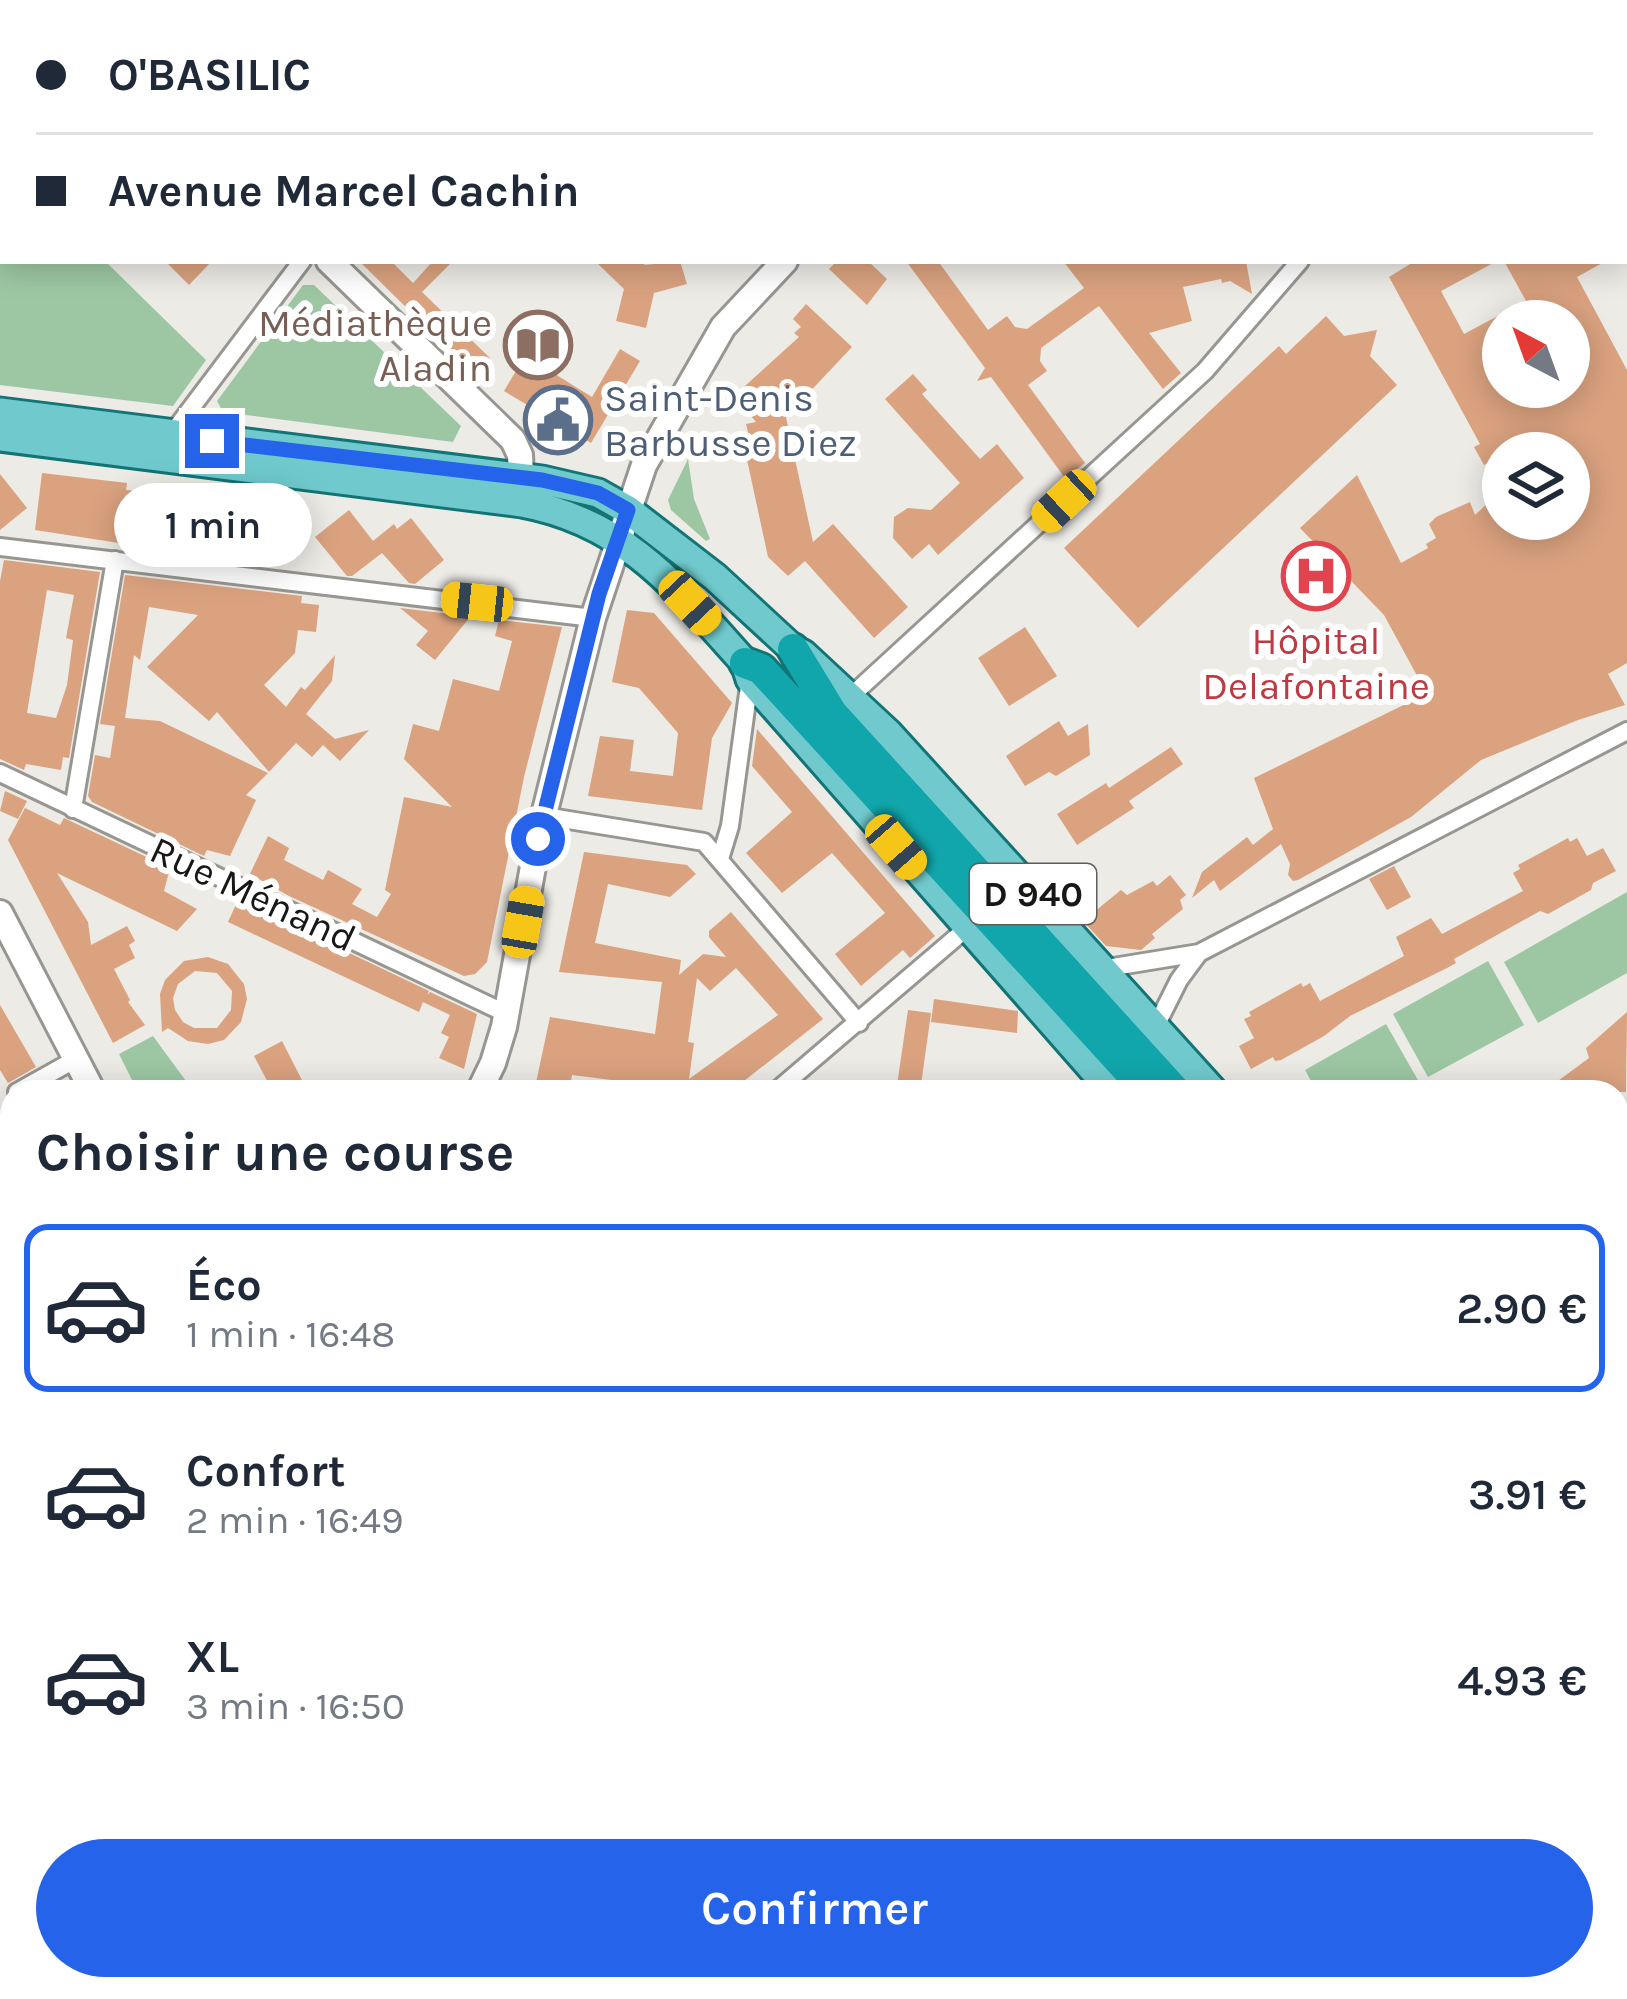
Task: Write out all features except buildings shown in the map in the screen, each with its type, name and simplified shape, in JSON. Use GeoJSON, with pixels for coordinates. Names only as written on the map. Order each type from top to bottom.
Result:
{"type":"FeatureCollection","features":[{"type":"Feature","properties":{"kind":"highway"},"geometry":{"type":"LineString","coordinates":[[793,649],[832,712],[1165,1080]]}},
{"type":"Feature","properties":{"kind":"highway"},"geometry":{"type":"LineString","coordinates":[[747,671],[761,669],[1137,1080]]}},
{"type":"Feature","properties":{"kind":"main road","name":"D 940"},"geometry":{"type":"LineString","coordinates":[[0,412],[520,477],[590,490],[628,510],[803,653],[889,734],[1203,1080]]}},
{"type":"Feature","properties":{"kind":"main road","name":"D 940"},"geometry":{"type":"LineString","coordinates":[[0,437],[522,503],[578,520],[618,541],[658,568],[1102,1080]]}},
{"type":"Feature","properties":{"kind":"street"},"geometry":{"type":"LineString","coordinates":[[169,436],[300,264]]}},
{"type":"Feature","properties":{"kind":"street"},"geometry":{"type":"LineString","coordinates":[[332,264],[516,444],[520,477]]}},
{"type":"Feature","properties":{"kind":"street"},"geometry":{"type":"LineString","coordinates":[[485,1080],[507,1014],[544,816],[593,618],[644,465],[723,327],[782,264]]}},
{"type":"Feature","properties":{"kind":"street"},"geometry":{"type":"LineString","coordinates":[[850,698],[1204,371],[1298,264]]}},
{"type":"Feature","properties":{"kind":"street"},"geometry":{"type":"LineString","coordinates":[[0,547],[593,618]]}},
{"type":"Feature","properties":{"kind":"street"},"geometry":{"type":"LineString","coordinates":[[74,809],[116,560]]}},
{"type":"Feature","properties":{"kind":"street"},"geometry":{"type":"LineString","coordinates":[[720,859],[730,826],[747,671]]}},
{"type":"Feature","properties":{"kind":"street"},"geometry":{"type":"LineString","coordinates":[[1101,969],[1198,953],[1627,731]]}},
{"type":"Feature","properties":{"kind":"street","name":"Rue Ménand"},"geometry":{"type":"LineString","coordinates":[[0,773],[507,1014]]}},
{"type":"Feature","properties":{"kind":"street"},"geometry":{"type":"LineString","coordinates":[[544,816],[704,842],[859,1023]]}},
{"type":"Feature","properties":{"kind":"street"},"geometry":{"type":"LineString","coordinates":[[3,920],[87,1080]]}},
{"type":"Feature","properties":{"kind":"street"},"geometry":{"type":"LineString","coordinates":[[790,1080],[967,928]]}},
{"type":"Feature","properties":{"kind":"street"},"geometry":{"type":"LineString","coordinates":[[1155,1028],[1198,953]]}},
{"type":"Feature","properties":{"kind":"street"},"geometry":{"type":"LineString","coordinates":[[39,1080],[76,1059]]}},
{"type":"Feature","properties":{"kind":"green space"},"geometry":{"type":"Polygon","coordinates":[[[0,264],[108,264],[206,360],[173,406],[0,385],[0,264]]]}},
{"type":"Feature","properties":{"kind":"green space"},"geometry":{"type":"Polygon","coordinates":[[[303,285],[314,285],[461,426],[453,442],[223,412],[217,401],[303,285]]]}},
{"type":"Feature","properties":{"kind":"green space"},"geometry":{"type":"Polygon","coordinates":[[[688,459],[694,499],[710,539],[706,541],[671,510],[668,500],[688,459]]]}},
{"type":"Feature","properties":{"kind":"green space"},"geometry":{"type":"Polygon","coordinates":[[[1627,892],[1627,973],[1538,1023],[1504,962],[1627,892]]]}},
{"type":"Feature","properties":{"kind":"green space"},"geometry":{"type":"Polygon","coordinates":[[[1488,961],[1524,1025],[1428,1077],[1393,1014],[1488,961]]]}},
{"type":"Feature","properties":{"kind":"green space"},"geometry":{"type":"Polygon","coordinates":[[[1386,1024],[1418,1080],[1310,1080],[1305,1070],[1386,1024]]]}},
{"type":"Feature","properties":{"kind":"green space"},"geometry":{"type":"Polygon","coordinates":[[[153,1036],[185,1080],[132,1080],[119,1054],[153,1036]]]}},
{"type":"Feature","properties":{"kind":"place","name":"Médiathèque Aladin"},"geometry":{"type":"Point","coordinates":[538,345]}},
{"type":"Feature","properties":{"kind":"place","name":"Saint-Denis Barbusse Diez"},"geometry":{"type":"Point","coordinates":[558,420]}},
{"type":"Feature","properties":{"kind":"place","name":"Hôpital Delafontaine"},"geometry":{"type":"Point","coordinates":[1316,576]}},
{"type":"Feature","properties":{"kind":"route"},"geometry":{"type":"LineString","coordinates":[[212,441],[542,480],[598,493],[628,510],[599,594],[538,839]]}}]}
